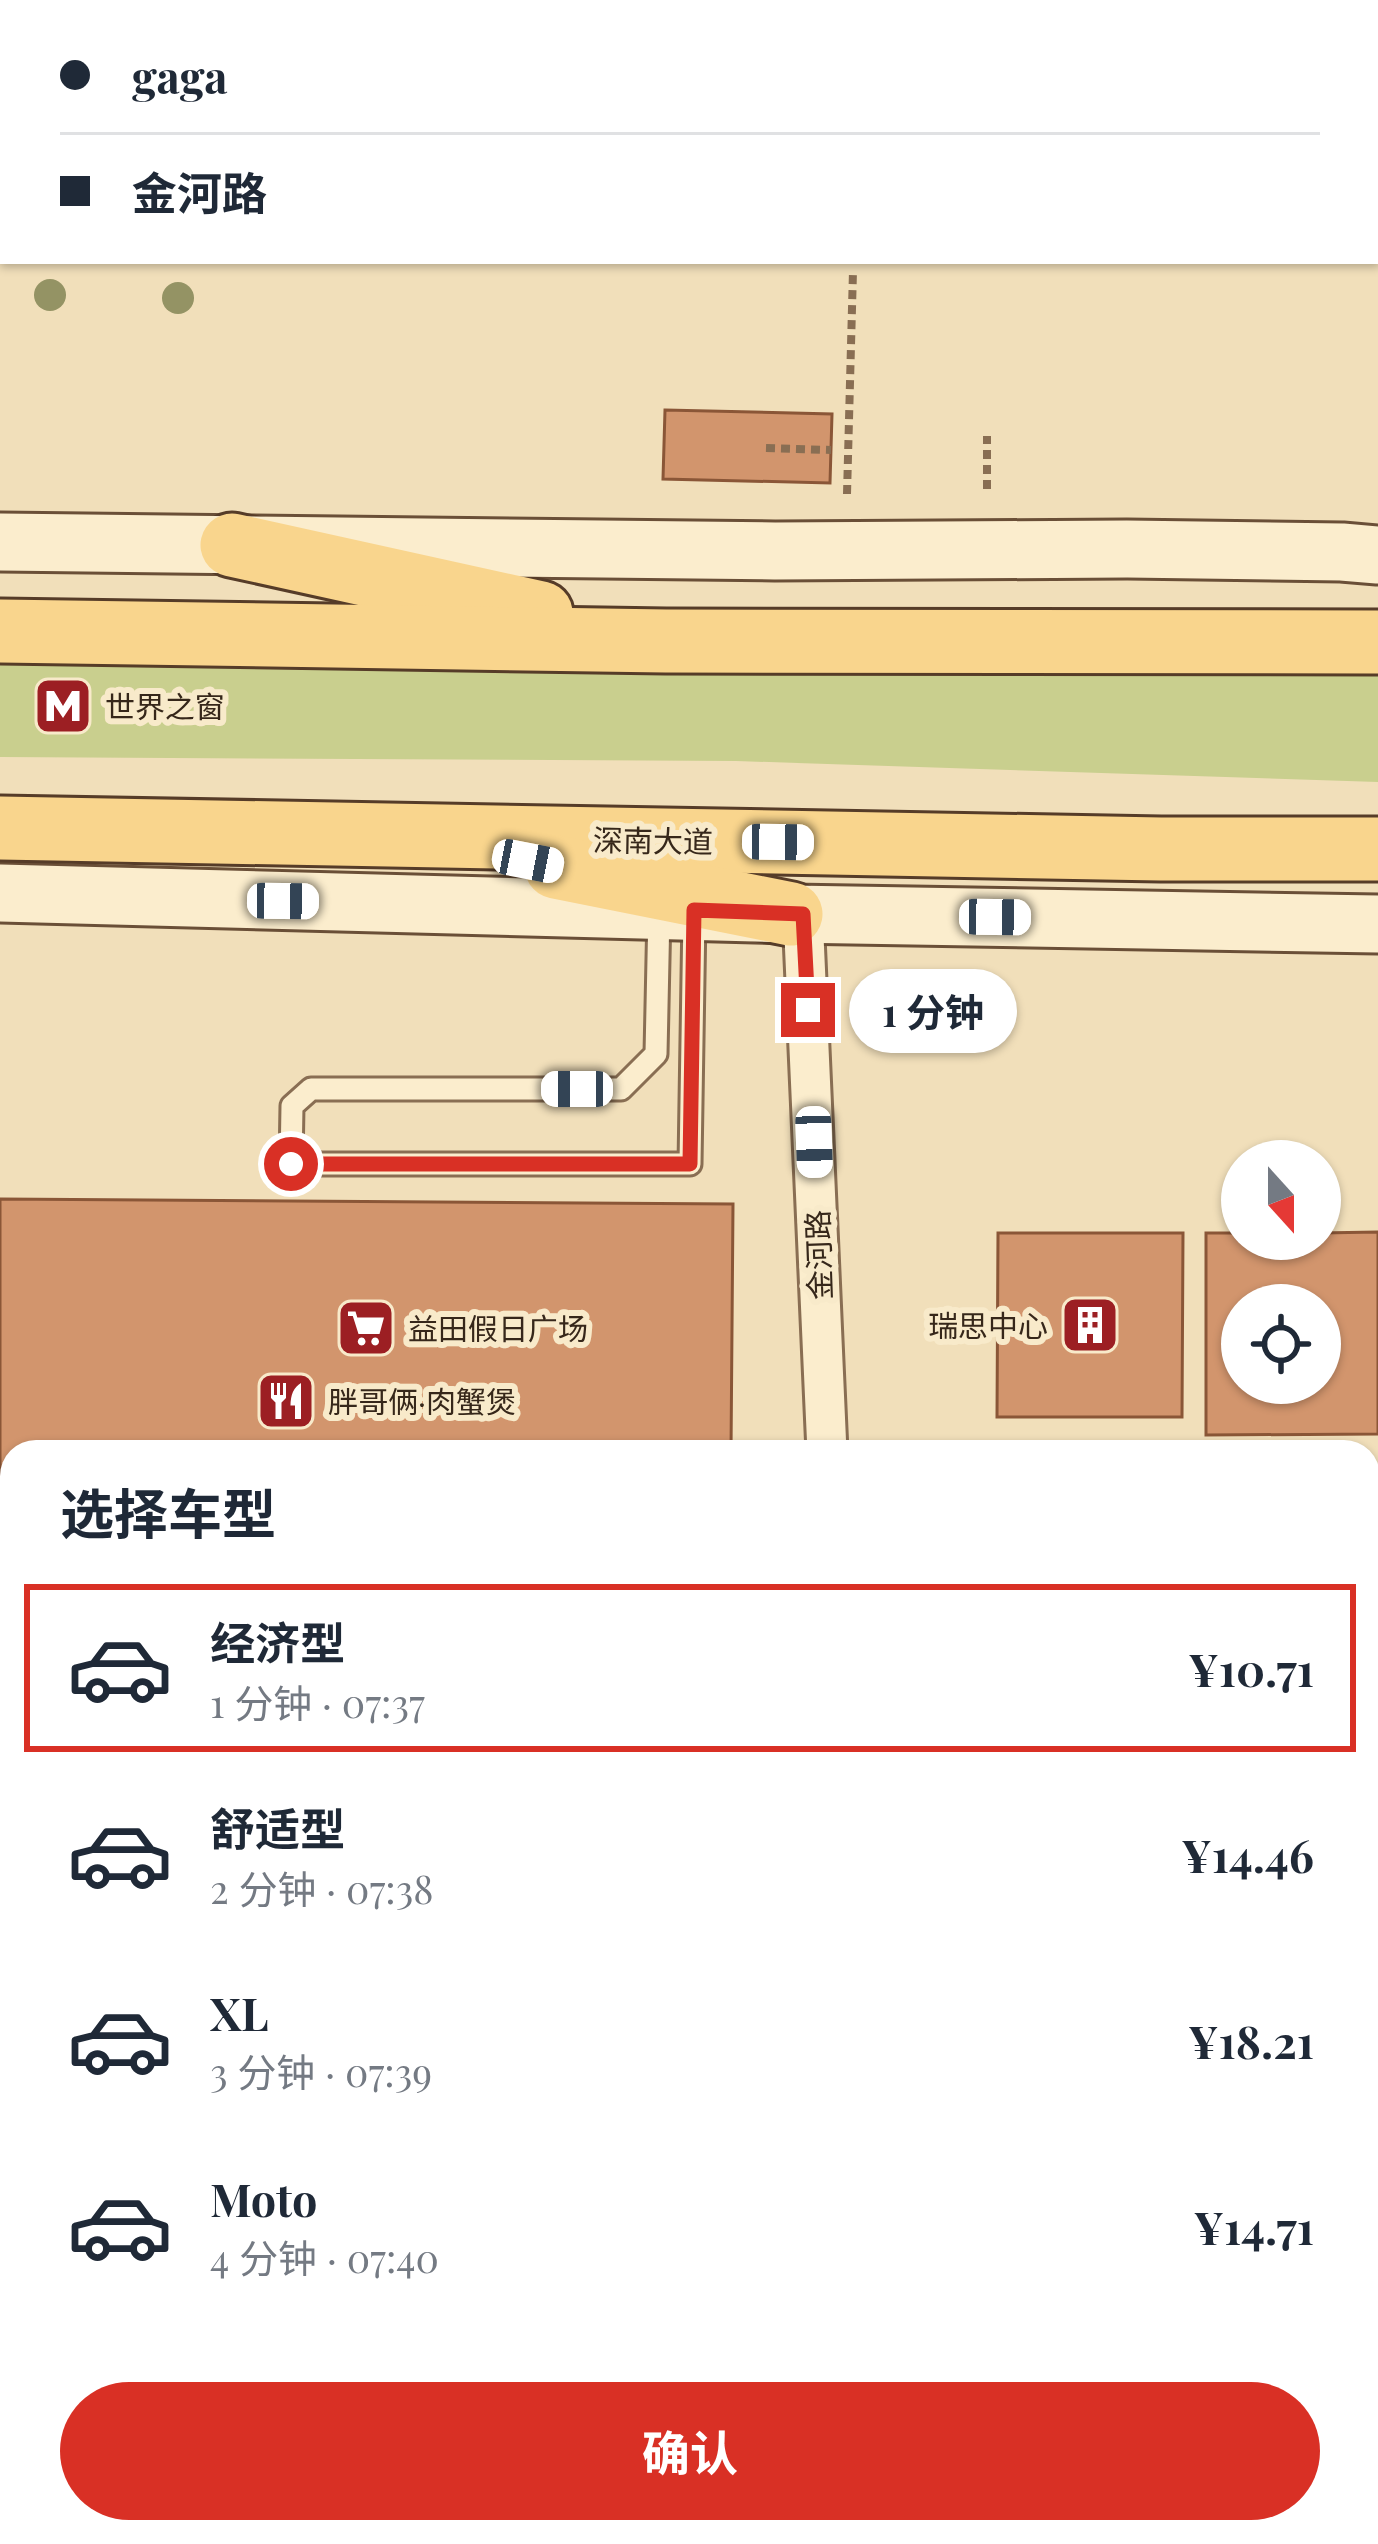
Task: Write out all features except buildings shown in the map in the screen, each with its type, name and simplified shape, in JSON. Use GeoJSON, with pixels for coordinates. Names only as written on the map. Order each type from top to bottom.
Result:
{"type":"FeatureCollection","features":[{"type":"Feature","properties":{"kind":"main road"},"geometry":{"type":"LineString","coordinates":[[0,542],[775,551],[1127,549],[1378,555]]}},
{"type":"Feature","properties":{"kind":"main road"},"geometry":{"type":"LineString","coordinates":[[232,545],[666,640]]}},
{"type":"Feature","properties":{"kind":"main road"},"geometry":{"type":"LineString","coordinates":[[0,632],[1378,642]]}},
{"type":"Feature","properties":{"kind":"main road","name":"深南大道"},"geometry":{"type":"LineString","coordinates":[[17,831],[1378,849]]}},
{"type":"Feature","properties":{"kind":"main road"},"geometry":{"type":"LineString","coordinates":[[396,835],[797,914]]}},
{"type":"Feature","properties":{"kind":"main road"},"geometry":{"type":"LineString","coordinates":[[1161,848],[1378,872]]}},
{"type":"Feature","properties":{"kind":"main road"},"geometry":{"type":"LineString","coordinates":[[0,893],[1378,924]]}},
{"type":"Feature","properties":{"kind":"street","name":"金河路"},"geometry":{"type":"LineString","coordinates":[[797,914],[826,1440]]}},
{"type":"Feature","properties":{"kind":"lane"},"geometry":{"type":"LineString","coordinates":[[676,910],[690,1164],[291,1164],[292,1106],[311,1089],[622,1089],[656,1054],[676,910]]}},
{"type":"Feature","properties":{"kind":"path"},"geometry":{"type":"LineString","coordinates":[[847,494],[853,271]]}},
{"type":"Feature","properties":{"kind":"path"},"geometry":{"type":"LineString","coordinates":[[987,436],[987,489]]}},
{"type":"Feature","properties":{"kind":"path"},"geometry":{"type":"LineString","coordinates":[[766,448],[831,450]]}},
{"type":"Feature","properties":{"kind":"green space"},"geometry":{"type":"Polygon","coordinates":[[[0,653],[1378,667],[1378,782],[736,761],[0,757],[0,653]]]}},
{"type":"Feature","properties":{"kind":"place","name":"世界之窗"},"geometry":{"type":"Point","coordinates":[63,706]}},
{"type":"Feature","properties":{"kind":"place","name":"瑞思中心"},"geometry":{"type":"Point","coordinates":[1090,1325]}},
{"type":"Feature","properties":{"kind":"place","name":"益田假日广场"},"geometry":{"type":"Point","coordinates":[366,1328]}},
{"type":"Feature","properties":{"kind":"place","name":"胖哥俩·肉蟹煲"},"geometry":{"type":"Point","coordinates":[286,1401]}},
{"type":"Feature","properties":{"kind":"route"},"geometry":{"type":"LineString","coordinates":[[291,1164],[690,1164],[694,910],[803,914],[808,1010]]}}]}
